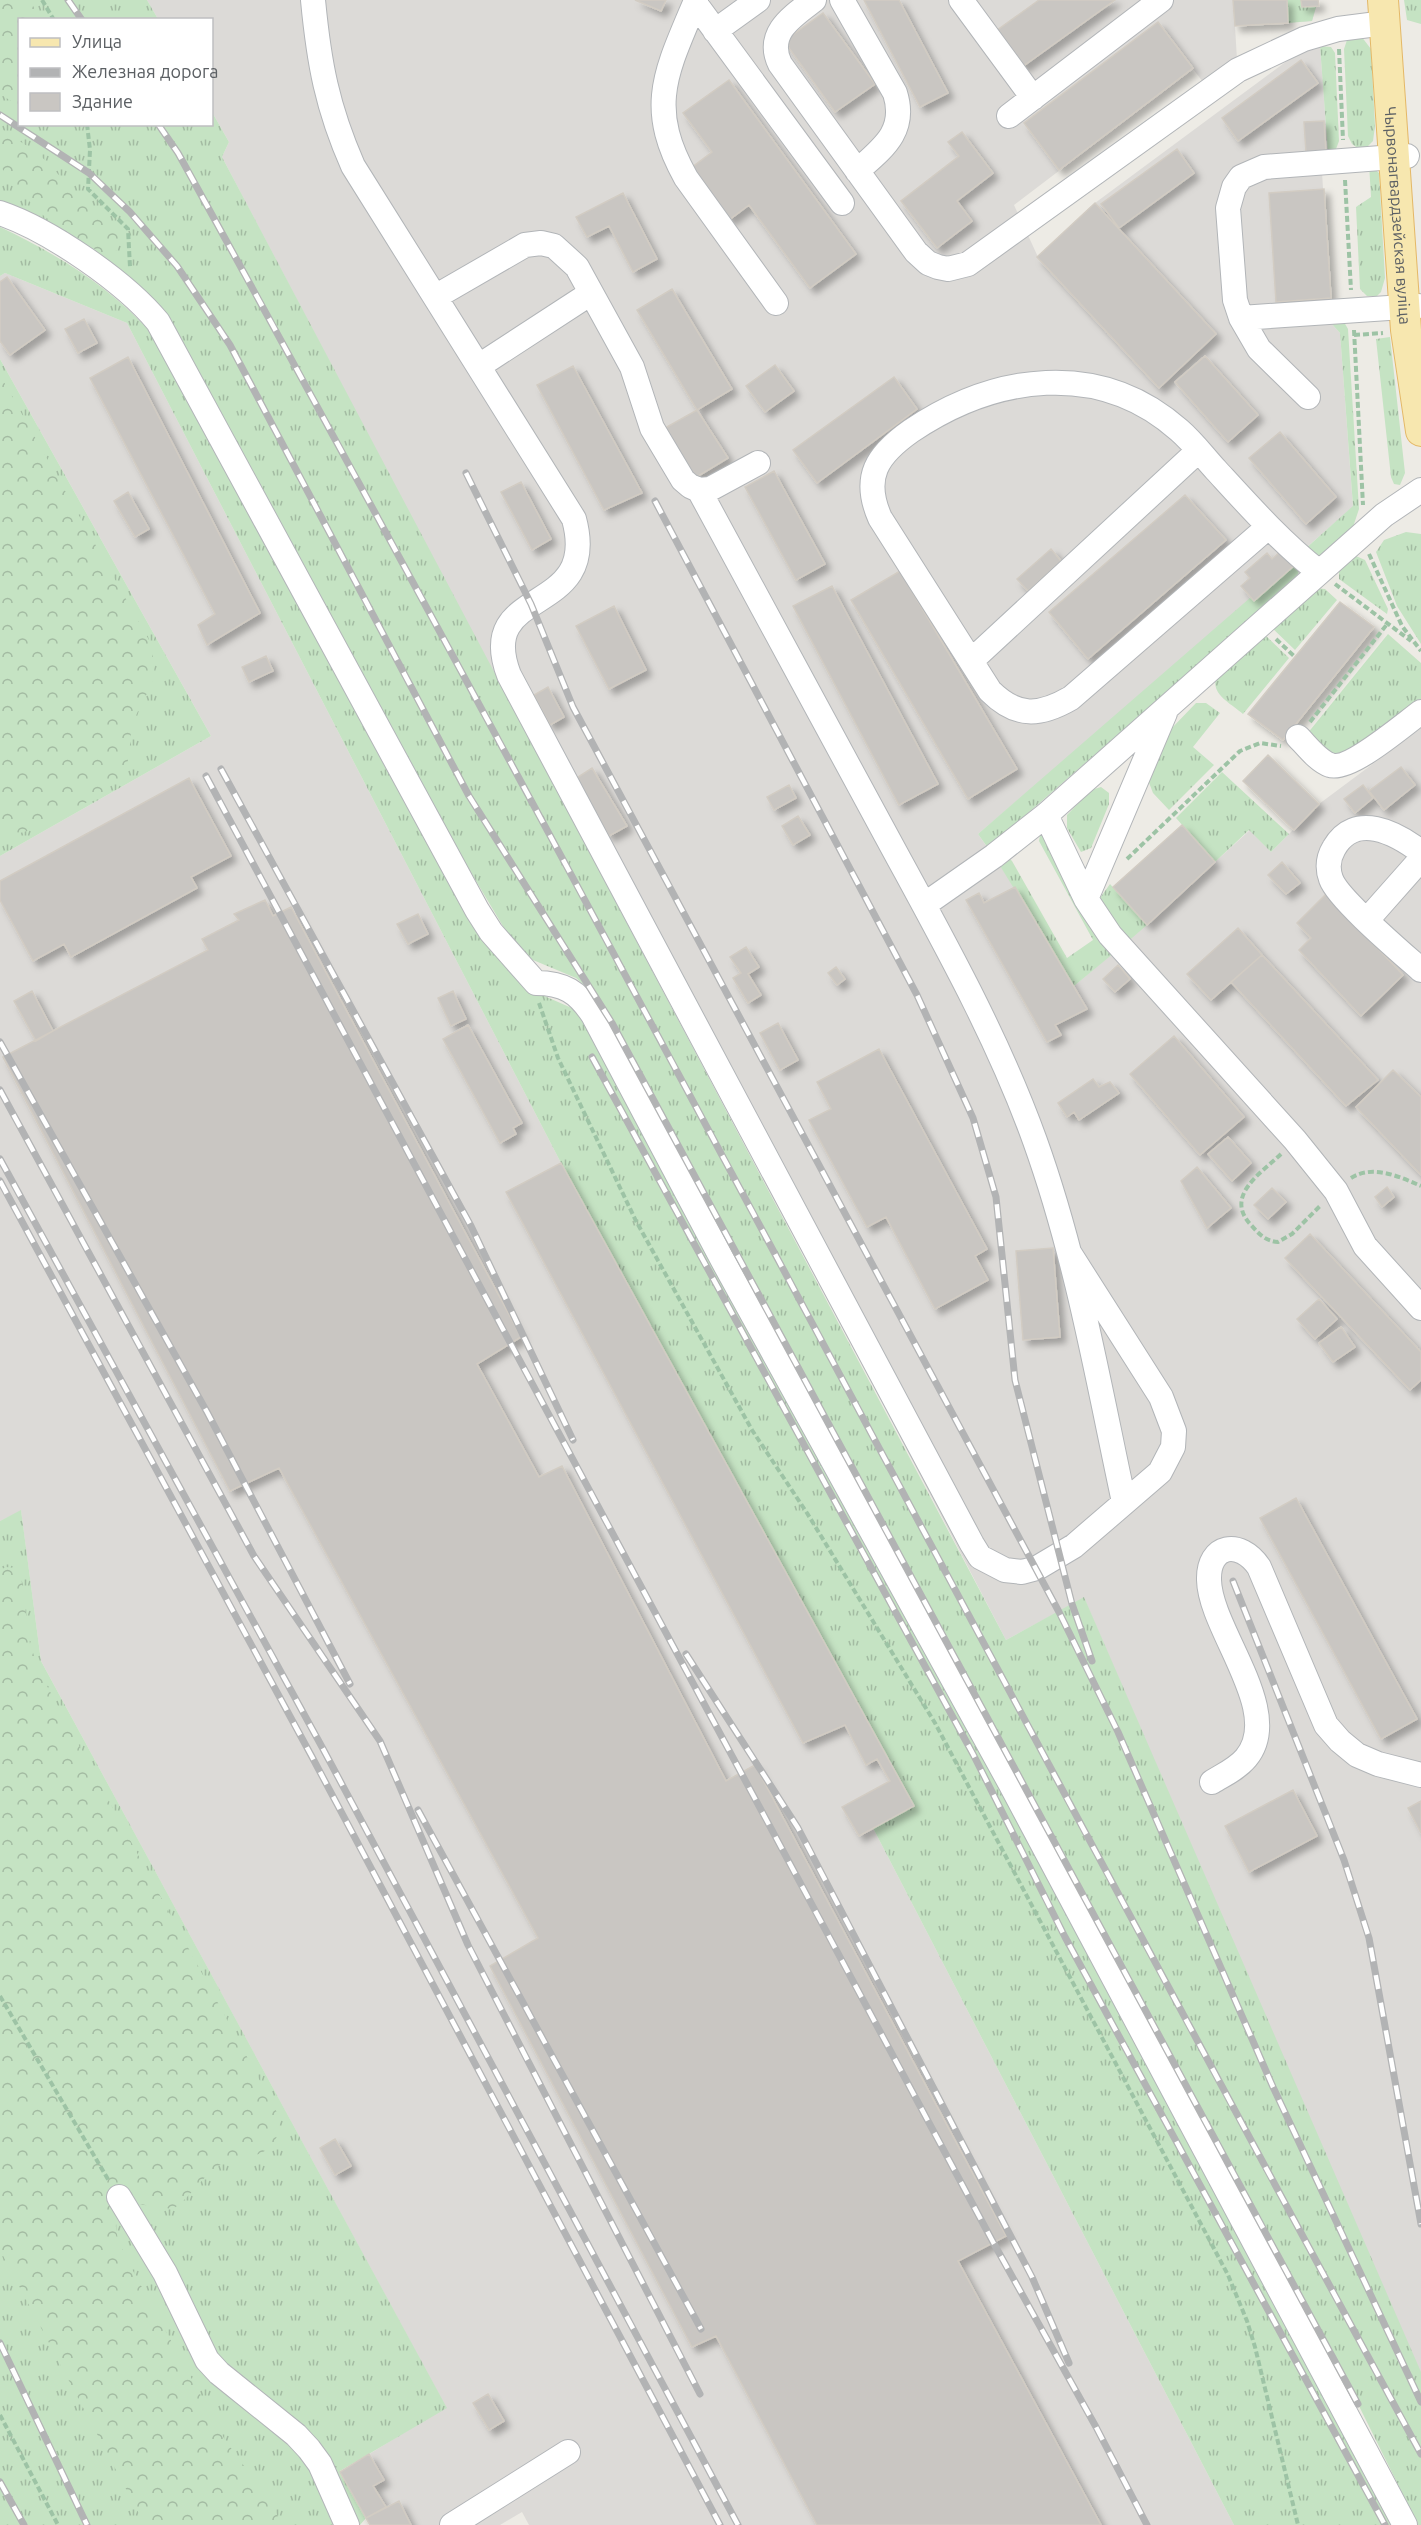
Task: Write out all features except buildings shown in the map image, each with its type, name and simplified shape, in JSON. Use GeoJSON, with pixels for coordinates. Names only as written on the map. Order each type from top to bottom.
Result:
{"type":"FeatureCollection","features":[{"type":"Feature","properties":{"kind":"main road","name":"Чырвонагвардзейская вуліца"},"geometry":{"type":"LineString","coordinates":[[1388,8],[1413,299],[1409,363],[1421,431]]}},
{"type":"Feature","properties":{"kind":"lane"},"geometry":{"type":"LineString","coordinates":[[313,0],[323,80],[341,138],[369,194],[569,507],[578,532],[576,561],[567,580],[516,615],[508,624],[503,651],[510,675],[972,1544],[980,1557],[1005,1570],[1022,1572],[1036,1568],[1067,1551],[1160,1472],[1173,1447],[1174,1431],[1161,1397],[1070,1254]]}},
{"type":"Feature","properties":{"kind":"lane"},"geometry":{"type":"LineString","coordinates":[[716,31],[758,0]]}},
{"type":"Feature","properties":{"kind":"lane"},"geometry":{"type":"LineString","coordinates":[[814,0],[781,28],[777,37],[776,56],[921,258],[938,267],[958,267],[968,264],[1024,226],[1238,70],[1304,39],[1338,29],[1388,8]]}},
{"type":"Feature","properties":{"kind":"lane"},"geometry":{"type":"LineString","coordinates":[[842,0],[884,73],[898,104],[899,115],[893,137],[857,171]]}},
{"type":"Feature","properties":{"kind":"lane"},"geometry":{"type":"LineString","coordinates":[[961,0],[1033,98]]}},
{"type":"Feature","properties":{"kind":"lane"},"geometry":{"type":"LineString","coordinates":[[1009,116],[1161,0]]}},
{"type":"Feature","properties":{"kind":"lane"},"geometry":{"type":"LineString","coordinates":[[695,2],[842,204]]}},
{"type":"Feature","properties":{"kind":"lane"},"geometry":{"type":"LineString","coordinates":[[695,2],[668,68],[663,90],[667,133],[674,156],[686,178],[776,303]]}},
{"type":"Feature","properties":{"kind":"lane"},"geometry":{"type":"LineString","coordinates":[[1308,397],[1260,349],[1241,318],[1235,300],[1228,208],[1234,187],[1241,177],[1264,167],[1400,157]]}},
{"type":"Feature","properties":{"kind":"lane"},"geometry":{"type":"LineString","coordinates":[[0,213],[70,250],[146,307],[167,336],[477,910],[491,932],[536,983],[562,985],[575,992],[593,1014],[722,1259],[1010,1783],[1405,2525]]}},
{"type":"Feature","properties":{"kind":"lane"},"geometry":{"type":"LineString","coordinates":[[435,297],[525,245],[540,243],[554,246],[566,254],[577,267],[632,367],[652,428],[683,480],[699,490],[924,905],[991,1038],[1023,1108],[1055,1200],[1070,1254],[1124,1502]]}},
{"type":"Feature","properties":{"kind":"lane"},"geometry":{"type":"LineString","coordinates":[[479,366],[591,293]]}},
{"type":"Feature","properties":{"kind":"lane"},"geometry":{"type":"LineString","coordinates":[[1241,318],[1353,312],[1413,299]]}},
{"type":"Feature","properties":{"kind":"lane"},"geometry":{"type":"LineString","coordinates":[[1268,527],[1071,698],[1053,708],[1026,711],[1002,704],[990,692],[880,518],[873,501],[871,483],[875,467],[885,452],[930,418],[961,402],[1028,383],[1063,383],[1096,388],[1128,397],[1155,411],[1180,431],[1268,527],[1319,572]]}},
{"type":"Feature","properties":{"kind":"lane"},"geometry":{"type":"LineString","coordinates":[[971,661],[1198,451]]}},
{"type":"Feature","properties":{"kind":"lane"},"geometry":{"type":"LineString","coordinates":[[699,490],[720,485],[758,463]]}},
{"type":"Feature","properties":{"kind":"lane"},"geometry":{"type":"LineString","coordinates":[[924,905],[994,856],[1046,815],[1319,572],[1421,490]]}},
{"type":"Feature","properties":{"kind":"lane"},"geometry":{"type":"LineString","coordinates":[[1086,898],[1167,708]]}},
{"type":"Feature","properties":{"kind":"lane"},"geometry":{"type":"LineString","coordinates":[[1298,737],[1324,763],[1339,766],[1355,759],[1421,712]]}},
{"type":"Feature","properties":{"kind":"lane"},"geometry":{"type":"LineString","coordinates":[[1046,815],[1086,898],[1120,949],[1295,1140],[1336,1191],[1365,1245],[1421,1308]]}},
{"type":"Feature","properties":{"kind":"lane"},"geometry":{"type":"LineString","coordinates":[[1421,852],[1396,834],[1379,828],[1364,827],[1348,833],[1337,843],[1330,855],[1328,867],[1331,880],[1337,890],[1421,970]]}},
{"type":"Feature","properties":{"kind":"lane"},"geometry":{"type":"LineString","coordinates":[[1367,920],[1421,859]]}},
{"type":"Feature","properties":{"kind":"lane"},"geometry":{"type":"LineString","coordinates":[[1212,1782],[1247,1758],[1257,1730],[1254,1702],[1210,1590],[1210,1565],[1217,1555],[1229,1548],[1240,1549],[1252,1556],[1259,1567],[1316,1707],[1333,1733],[1357,1755],[1378,1764],[1421,1775]]}},
{"type":"Feature","properties":{"kind":"lane"},"geometry":{"type":"LineString","coordinates":[[119,2197],[165,2273],[207,2360],[219,2373],[296,2435],[309,2449],[320,2464],[347,2525]]}},
{"type":"Feature","properties":{"kind":"lane"},"geometry":{"type":"LineString","coordinates":[[452,2525],[568,2452]]}},
{"type":"Feature","properties":{"kind":"path"},"geometry":{"type":"LineString","coordinates":[[42,0],[53,18]]}},
{"type":"Feature","properties":{"kind":"path"},"geometry":{"type":"LineString","coordinates":[[1338,29],[1365,533],[1370,557],[1388,601],[1402,626],[1421,651]]}},
{"type":"Feature","properties":{"kind":"path"},"geometry":{"type":"LineString","coordinates":[[87,126],[90,150],[88,189],[128,229],[131,295]]}},
{"type":"Feature","properties":{"kind":"path"},"geometry":{"type":"LineString","coordinates":[[1319,572],[1416,645]]}},
{"type":"Feature","properties":{"kind":"path"},"geometry":{"type":"LineString","coordinates":[[1298,737],[1388,623]]}},
{"type":"Feature","properties":{"kind":"path"},"geometry":{"type":"LineString","coordinates":[[1120,865],[1231,758],[1249,746],[1268,743]]}},
{"type":"Feature","properties":{"kind":"path"},"geometry":{"type":"LineString","coordinates":[[536,983],[542,1019],[548,1036],[636,1221],[752,1430],[807,1513],[935,1723],[1065,1973],[1228,2275],[1255,2347],[1298,2525]]}},
{"type":"Feature","properties":{"kind":"path"},"geometry":{"type":"LineString","coordinates":[[1295,1140],[1242,1194],[1240,1210],[1244,1218],[1263,1238],[1278,1242],[1292,1234],[1355,1175],[1367,1172],[1395,1175],[1421,1186]]}},
{"type":"Feature","properties":{"kind":"path"},"geometry":{"type":"LineString","coordinates":[[0,1996],[119,2197]]}},
{"type":"Feature","properties":{"kind":"path"},"geometry":{"type":"LineString","coordinates":[[0,2415],[58,2525]]}},
{"type":"Feature","properties":{"kind":"shaded area"},"geometry":{"type":"Polygon","coordinates":[[[147,0],[1318,0],[1312,21],[1235,26],[1237,60],[1203,82],[1193,69],[1014,205],[1038,257],[1095,203],[1295,55],[1320,46],[1328,153],[1321,155],[1331,323],[1340,333],[1353,507],[1292,560],[1296,564],[978,834],[1015,887],[1074,986],[1146,925],[1113,887],[1182,825],[1215,862],[1250,830],[1271,852],[1319,804],[1421,728],[1421,2376],[1084,1598],[1006,1640],[740,1130],[540,762],[222,157],[229,142],[213,114],[213,18],[157,18],[147,0]]]}},
{"type":"Feature","properties":{"kind":"shaded area"},"geometry":{"type":"Polygon","coordinates":[[[5,273],[127,323],[561,1163],[914,1806],[873,1828],[1234,2525],[529,2525],[522,2512],[500,2525],[370,2525],[340,2472],[446,2407],[41,1661],[21,1511],[0,1521],[0,856],[211,736],[0,359],[0,276],[5,273]]]}},
{"type":"Feature","properties":{"kind":"green space"},"geometry":{"type":"Polygon","coordinates":[[[0,0],[147,0],[157,18],[18,18],[18,126],[213,126],[213,114],[229,142],[222,157],[1006,1640],[1084,1597],[1421,2372],[1421,2525],[1418,2525],[1358,2404],[612,1023],[591,991],[576,978],[533,960],[510,938],[445,829],[176,329],[164,313],[36,217],[0,201],[0,0]]]}},
{"type":"Feature","properties":{"kind":"green space"},"geometry":{"type":"Polygon","coordinates":[[[0,0],[30,0],[39,18],[18,18],[18,105],[0,94],[0,0]]]}},
{"type":"Feature","properties":{"kind":"green space"},"geometry":{"type":"Polygon","coordinates":[[[1287,0],[1318,0],[1312,21],[1288,23],[1287,0]]]}},
{"type":"Feature","properties":{"kind":"green space"},"geometry":{"type":"Polygon","coordinates":[[[1404,0],[1421,0],[1421,24],[1407,20],[1404,0]]]}},
{"type":"Feature","properties":{"kind":"green space"},"geometry":{"type":"Polygon","coordinates":[[[1361,36],[1371,49],[1375,126],[1373,141],[1368,146],[1359,149],[1352,144],[1348,136],[1344,49],[1347,40],[1361,36]]]}},
{"type":"Feature","properties":{"kind":"green space"},"geometry":{"type":"Polygon","coordinates":[[[1320,46],[1331,47],[1335,53],[1339,141],[1336,149],[1328,153],[1320,46]]]}},
{"type":"Feature","properties":{"kind":"green space"},"geometry":{"type":"Polygon","coordinates":[[[0,128],[39,154],[77,194],[115,224],[122,237],[117,250],[111,254],[101,253],[45,217],[25,197],[0,166],[0,128]]]}},
{"type":"Feature","properties":{"kind":"green space"},"geometry":{"type":"Polygon","coordinates":[[[1369,164],[1379,173],[1385,278],[1381,292],[1377,296],[1367,296],[1360,289],[1356,207],[1371,197],[1369,164]]]}},
{"type":"Feature","properties":{"kind":"green space"},"geometry":{"type":"Polygon","coordinates":[[[0,227],[84,274],[121,303],[155,337],[491,950],[524,987],[574,1009],[588,1022],[1395,2525],[1234,2525],[873,1828],[914,1805],[561,1163],[127,323],[5,273],[0,276],[0,227]]]}},
{"type":"Feature","properties":{"kind":"green space"},"geometry":{"type":"Polygon","coordinates":[[[1344,322],[1348,329],[1359,509],[1352,530],[1322,555],[1314,556],[1304,550],[1353,506],[1340,333],[1331,323],[1344,322]]]}},
{"type":"Feature","properties":{"kind":"green space"},"geometry":{"type":"Polygon","coordinates":[[[1390,337],[1405,473],[1400,485],[1394,484],[1391,477],[1376,339],[1390,337]]]}},
{"type":"Feature","properties":{"kind":"green space"},"geometry":{"type":"Polygon","coordinates":[[[0,359],[211,736],[0,856],[0,359]]]}},
{"type":"Feature","properties":{"kind":"green space"},"geometry":{"type":"Polygon","coordinates":[[[0,375],[149,640],[154,665],[150,689],[133,723],[127,764],[121,775],[100,794],[87,802],[34,829],[20,833],[0,830],[0,375]]]}},
{"type":"Feature","properties":{"kind":"green space"},"geometry":{"type":"Polygon","coordinates":[[[1406,532],[1421,534],[1421,644],[1397,606],[1376,552],[1384,540],[1406,532]]]}},
{"type":"Feature","properties":{"kind":"green space"},"geometry":{"type":"Polygon","coordinates":[[[1356,556],[1365,560],[1388,609],[1387,614],[1339,579],[1339,571],[1356,556]]]}},
{"type":"Feature","properties":{"kind":"green space"},"geometry":{"type":"Polygon","coordinates":[[[1296,564],[1299,571],[1296,579],[988,848],[978,834],[1251,597],[1254,600],[1296,564]]]}},
{"type":"Feature","properties":{"kind":"green space"},"geometry":{"type":"Polygon","coordinates":[[[1317,588],[1325,589],[1337,600],[1295,650],[1270,626],[1317,588]]]}},
{"type":"Feature","properties":{"kind":"green space"},"geometry":{"type":"Polygon","coordinates":[[[1263,633],[1289,658],[1243,714],[1219,694],[1215,684],[1216,678],[1263,633]]]}},
{"type":"Feature","properties":{"kind":"green space"},"geometry":{"type":"Polygon","coordinates":[[[1388,634],[1421,663],[1421,703],[1353,755],[1333,757],[1307,734],[1388,634]]]}},
{"type":"Feature","properties":{"kind":"green space"},"geometry":{"type":"Polygon","coordinates":[[[1196,703],[1206,703],[1220,713],[1193,747],[1214,765],[1169,810],[1153,793],[1148,780],[1169,731],[1196,703]]]}},
{"type":"Feature","properties":{"kind":"green space"},"geometry":{"type":"Polygon","coordinates":[[[1222,772],[1289,834],[1271,852],[1249,830],[1215,862],[1176,818],[1222,772]]]}},
{"type":"Feature","properties":{"kind":"green space"},"geometry":{"type":"Polygon","coordinates":[[[1101,787],[1109,793],[1109,804],[1091,848],[1081,852],[1067,828],[1067,815],[1091,790],[1101,787]]]}},
{"type":"Feature","properties":{"kind":"green space"},"geometry":{"type":"Polygon","coordinates":[[[1043,833],[1114,953],[1074,986],[997,861],[1008,857],[1012,861],[1067,958],[1093,940],[1039,841],[1043,833]]]}},
{"type":"Feature","properties":{"kind":"green space"},"geometry":{"type":"Polygon","coordinates":[[[1110,884],[1147,925],[1125,944],[1100,898],[1110,884]]]}},
{"type":"Feature","properties":{"kind":"green space"},"geometry":{"type":"Polygon","coordinates":[[[21,1510],[41,1661],[447,2408],[340,2471],[366,2518],[360,2525],[0,2525],[0,1521],[21,1510]]]}},
{"type":"Feature","properties":{"kind":"green space"},"geometry":{"type":"Polygon","coordinates":[[[6,1567],[15,1568],[21,1576],[30,1644],[40,1673],[280,2118],[276,2138],[269,2148],[250,2157],[217,2167],[173,2209],[130,2203],[118,2216],[116,2229],[126,2258],[225,2440],[272,2504],[282,2525],[145,2525],[0,2250],[0,1570],[6,1567]]]}},
{"type":"Feature","properties":{"kind":"railway"},"geometry":{"type":"LineString","coordinates":[[68,0],[81,18]]}},
{"type":"Feature","properties":{"kind":"railway"},"geometry":{"type":"LineString","coordinates":[[0,115],[89,173],[130,212],[177,266],[230,345],[469,796],[612,1023],[1358,2404]]}},
{"type":"Feature","properties":{"kind":"railway"},"geometry":{"type":"LineString","coordinates":[[159,126],[178,153],[491,727],[1421,2454]]}},
{"type":"Feature","properties":{"kind":"railway"},"geometry":{"type":"LineString","coordinates":[[466,473],[531,604],[573,707],[1059,1612],[1118,1732],[1273,2087],[1421,2402]]}},
{"type":"Feature","properties":{"kind":"railway"},"geometry":{"type":"LineString","coordinates":[[655,501],[917,995],[973,1118],[996,1197],[1015,1380],[1072,1604],[1092,1661]]}},
{"type":"Feature","properties":{"kind":"railway"},"geometry":{"type":"LineString","coordinates":[[221,769],[471,1226],[573,1440]]}},
{"type":"Feature","properties":{"kind":"railway"},"geometry":{"type":"LineString","coordinates":[[206,776],[1147,2525]]}},
{"type":"Feature","properties":{"kind":"railway"},"geometry":{"type":"LineString","coordinates":[[0,1042],[207,1412],[350,1684]]}},
{"type":"Feature","properties":{"kind":"railway"},"geometry":{"type":"LineString","coordinates":[[592,1057],[973,1754],[1065,1937],[1385,2525]]}},
{"type":"Feature","properties":{"kind":"railway"},"geometry":{"type":"LineString","coordinates":[[0,1090],[254,1556],[380,1741],[468,1945],[700,2394]]}},
{"type":"Feature","properties":{"kind":"railway"},"geometry":{"type":"LineString","coordinates":[[0,1159],[322,1747],[738,2525]]}},
{"type":"Feature","properties":{"kind":"railway"},"geometry":{"type":"LineString","coordinates":[[0,1181],[311,1755],[720,2525]]}},
{"type":"Feature","properties":{"kind":"railway"},"geometry":{"type":"LineString","coordinates":[[1233,1581],[1344,1860],[1369,1938],[1421,2224]]}},
{"type":"Feature","properties":{"kind":"railway"},"geometry":{"type":"LineString","coordinates":[[686,1654],[798,1828],[1032,2277],[1069,2363]]}},
{"type":"Feature","properties":{"kind":"railway"},"geometry":{"type":"LineString","coordinates":[[418,1810],[701,2329]]}},
{"type":"Feature","properties":{"kind":"railway"},"geometry":{"type":"LineString","coordinates":[[0,2343],[87,2525]]}},
{"type":"Feature","properties":{"kind":"railway"},"geometry":{"type":"LineString","coordinates":[[0,2482],[24,2525]]}}]}
